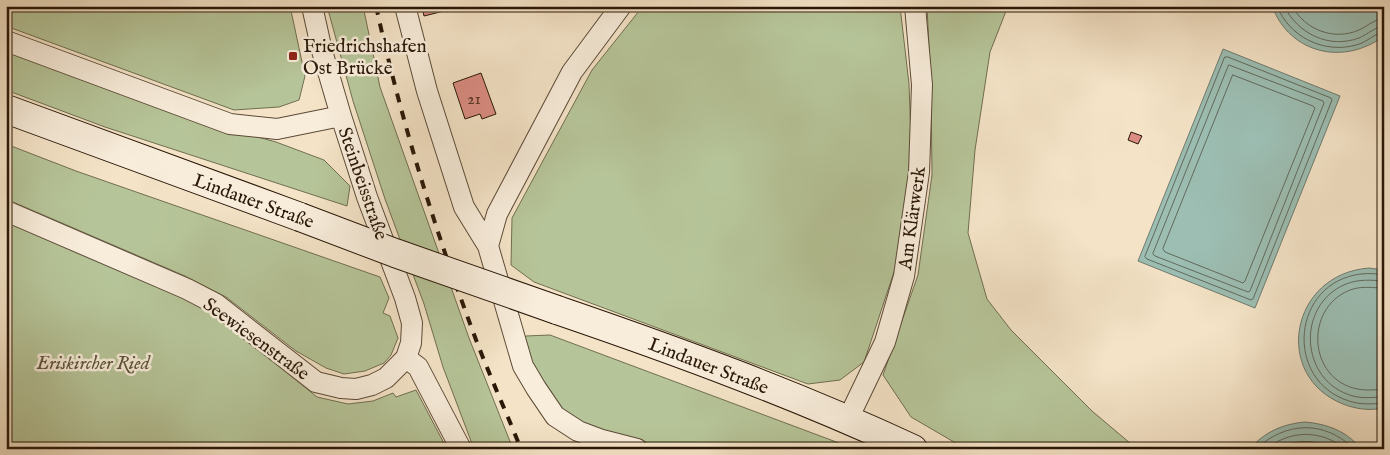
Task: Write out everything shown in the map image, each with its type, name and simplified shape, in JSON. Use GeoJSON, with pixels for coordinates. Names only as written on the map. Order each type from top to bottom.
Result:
{"type":"FeatureCollection","features":[{"type":"Feature","properties":{"kind":"main road","name":"Lindauer Straße"},"geometry":{"type":"LineString","coordinates":[[6,109],[404,256],[661,346],[848,419],[913,449]]}},
{"type":"Feature","properties":{"kind":"street","name":"Steinbeisstraße"},"geometry":{"type":"LineString","coordinates":[[312,6],[322,51],[341,116],[367,197],[412,323],[411,343],[406,358]]}},
{"type":"Feature","properties":{"kind":"street"},"geometry":{"type":"LineString","coordinates":[[405,6],[427,90],[464,207],[488,246],[523,366],[555,416],[578,431],[602,440],[637,449]]}},
{"type":"Feature","properties":{"kind":"street"},"geometry":{"type":"LineString","coordinates":[[488,246],[497,214],[572,72],[621,6]]}},
{"type":"Feature","properties":{"kind":"street","name":"Am Klärwerk"},"geometry":{"type":"LineString","coordinates":[[848,419],[885,342],[904,276],[919,172],[922,85],[915,6]]}},
{"type":"Feature","properties":{"kind":"street"},"geometry":{"type":"LineString","coordinates":[[6,41],[230,124],[277,129],[341,116]]}},
{"type":"Feature","properties":{"kind":"street","name":"Seewiesenstraße"},"geometry":{"type":"LineString","coordinates":[[6,210],[187,289],[216,304],[316,382],[341,388],[356,389],[364,387],[386,378],[406,358]]}},
{"type":"Feature","properties":{"kind":"street"},"geometry":{"type":"LineString","coordinates":[[406,358],[418,367],[461,449]]}},
{"type":"Feature","properties":{"kind":"green space"},"geometry":{"type":"Polygon","coordinates":[[[6,6],[290,6],[305,76],[299,100],[279,107],[234,110],[6,26],[6,6]]]}},
{"type":"Feature","properties":{"kind":"green space"},"geometry":{"type":"Polygon","coordinates":[[[327,6],[363,6],[380,87],[469,338],[513,449],[474,449],[443,367],[424,304],[385,199],[353,101],[327,6]]]}},
{"type":"Feature","properties":{"kind":"green space"},"geometry":{"type":"Polygon","coordinates":[[[643,6],[900,6],[909,84],[912,166],[895,269],[864,362],[840,380],[808,384],[534,282],[511,265],[512,218],[592,70],[643,6]]]}},
{"type":"Feature","properties":{"kind":"green space"},"geometry":{"type":"Polygon","coordinates":[[[927,6],[1008,6],[990,52],[975,150],[968,233],[987,299],[1011,330],[1092,411],[1137,449],[966,449],[911,417],[883,375],[918,275],[932,175],[931,88],[927,6]]]}},
{"type":"Feature","properties":{"kind":"green space"},"geometry":{"type":"Polygon","coordinates":[[[6,45],[225,128],[276,142],[324,160],[350,186],[347,206],[105,127],[6,90],[6,45]]]}},
{"type":"Feature","properties":{"kind":"green space"},"geometry":{"type":"Polygon","coordinates":[[[6,144],[76,171],[380,277],[389,298],[383,313],[390,316],[398,338],[391,355],[384,363],[365,371],[344,374],[326,368],[296,351],[226,297],[185,276],[6,199],[6,144]]]}},
{"type":"Feature","properties":{"kind":"green space","name":"Eriskircher Ried"},"geometry":{"type":"Polygon","coordinates":[[[6,220],[189,298],[224,321],[317,397],[348,404],[373,401],[393,393],[396,397],[416,390],[447,449],[6,449],[6,220]]]}},
{"type":"Feature","properties":{"kind":"green space"},"geometry":{"type":"Polygon","coordinates":[[[550,335],[855,449],[651,449],[602,436],[559,414],[521,349],[526,336],[550,335]]]}},
{"type":"Feature","properties":{"kind":"water"},"geometry":{"type":"Polygon","coordinates":[[[1272,6],[1384,6],[1384,36],[1352,51],[1320,50],[1305,44],[1291,35],[1280,22],[1272,6]]]}},
{"type":"Feature","properties":{"kind":"water"},"geometry":{"type":"Polygon","coordinates":[[[1223,49],[1340,96],[1255,308],[1138,261],[1223,49]]]}},
{"type":"Feature","properties":{"kind":"water"},"geometry":{"type":"Polygon","coordinates":[[[1369,268],[1384,270],[1384,408],[1363,409],[1343,404],[1320,390],[1306,372],[1299,350],[1300,328],[1307,306],[1322,288],[1342,274],[1369,268]]]}},
{"type":"Feature","properties":{"kind":"water"},"geometry":{"type":"Polygon","coordinates":[[[1305,422],[1336,429],[1349,437],[1361,449],[1250,449],[1261,438],[1275,430],[1305,422]]]}},
{"type":"Feature","properties":{"kind":"building"},"geometry":{"type":"Polygon","coordinates":[[[422,6],[464,6],[424,16],[422,6]]]}},
{"type":"Feature","properties":{"kind":"building"},"geometry":{"type":"Polygon","coordinates":[[[481,73],[496,114],[482,119],[480,114],[465,119],[453,83],[481,73]]]}},
{"type":"Feature","properties":{"kind":"building"},"geometry":{"type":"Polygon","coordinates":[[[1131,132],[1142,136],[1138,144],[1128,140],[1131,132]]]}},
{"type":"Feature","properties":{"kind":"railway"},"geometry":{"type":"LineString","coordinates":[[376,6],[407,129],[431,210],[478,344],[521,449]]}},
{"type":"Feature","properties":{"kind":"place","name":"Friedrichshafen Ost Brücke"},"geometry":{"type":"Point","coordinates":[293,56]}}]}
